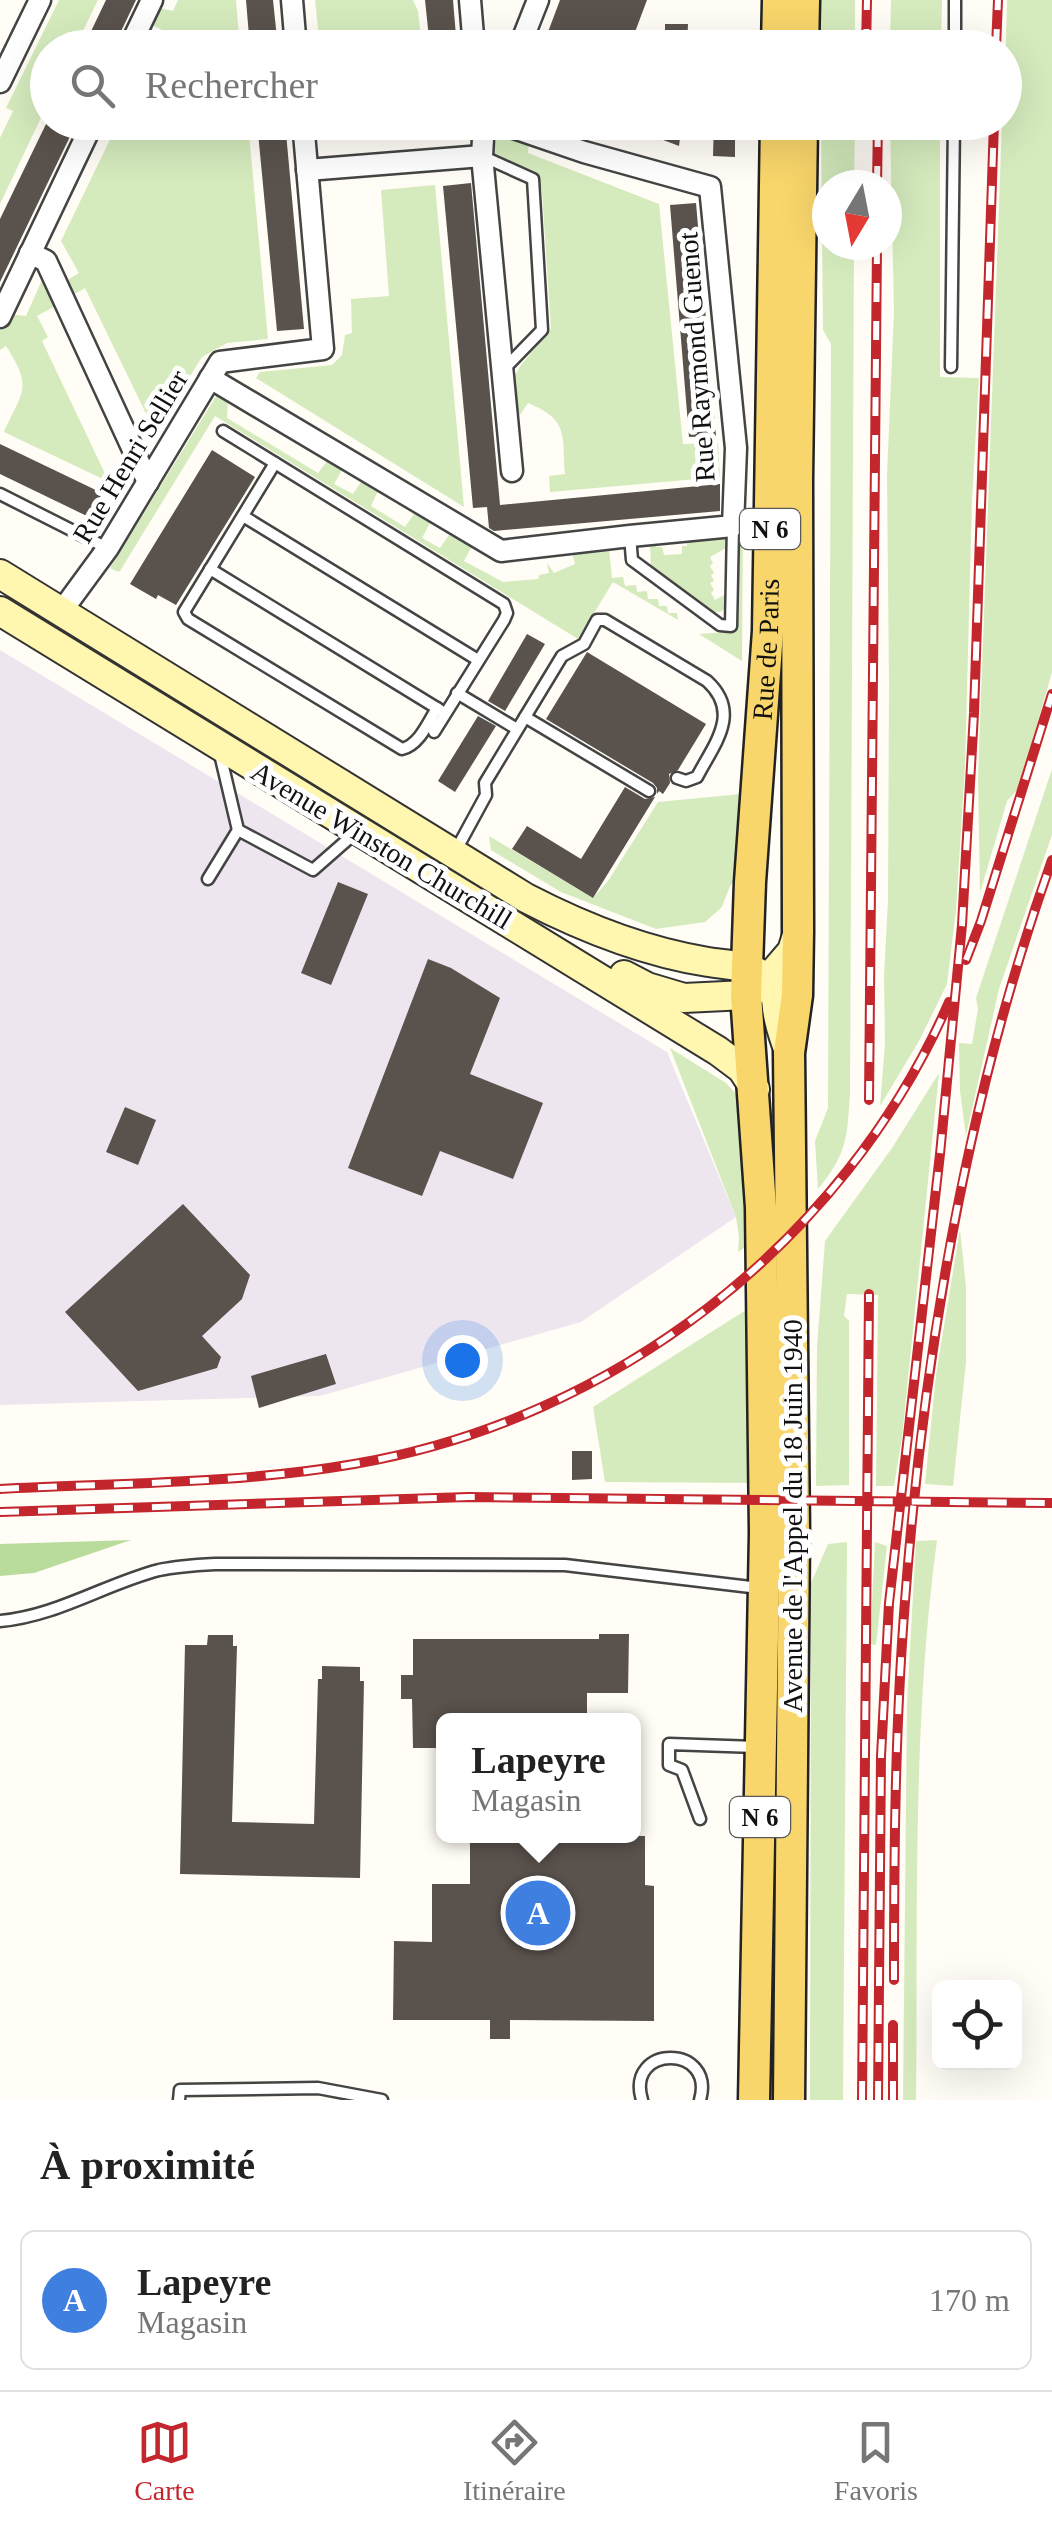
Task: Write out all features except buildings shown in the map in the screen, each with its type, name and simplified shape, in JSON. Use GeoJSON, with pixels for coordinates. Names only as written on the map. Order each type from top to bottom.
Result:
{"type":"FeatureCollection","features":[{"type":"Feature","properties":{"kind":"main road"},"geometry":{"type":"LineString","coordinates":[[778,0],[778,30]]}},
{"type":"Feature","properties":{"kind":"main road"},"geometry":{"type":"LineString","coordinates":[[803,30],[804,0]]}},
{"type":"Feature","properties":{"kind":"main road","name":"Rue de Paris"},"geometry":{"type":"LineString","coordinates":[[754,981],[748,934],[768,630],[776,140]]}},
{"type":"Feature","properties":{"kind":"main road","name":"Rue de Paris"},"geometry":{"type":"LineString","coordinates":[[798,932],[796,480],[802,140]]}},
{"type":"Feature","properties":{"kind":"main road","name":"Avenue Winston Churchill"},"geometry":{"type":"LineString","coordinates":[[0,574],[526,898],[593,929],[754,981]]}},
{"type":"Feature","properties":{"kind":"main road","name":"Avenue Winston Churchill"},"geometry":{"type":"LineString","coordinates":[[0,611],[726,1057],[742,1069],[754,1089]]}},
{"type":"Feature","properties":{"kind":"main road"},"geometry":{"type":"LineString","coordinates":[[492,912],[647,988],[684,998],[754,981],[792,951],[798,932]]}},
{"type":"Feature","properties":{"kind":"main road","name":"Avenue de l'Appel du 18 Juin 1940"},"geometry":{"type":"LineString","coordinates":[[788,2100],[794,1534],[789,1053],[797,995],[798,932]]}},
{"type":"Feature","properties":{"kind":"main road"},"geometry":{"type":"LineString","coordinates":[[754,981],[776,992],[789,1053]]}},
{"type":"Feature","properties":{"kind":"main road","name":"N 6"},"geometry":{"type":"LineString","coordinates":[[754,981],[766,1588],[754,2100]]}},
{"type":"Feature","properties":{"kind":"street"},"geometry":{"type":"LineString","coordinates":[[0,82],[40,0]]}},
{"type":"Feature","properties":{"kind":"street"},"geometry":{"type":"LineString","coordinates":[[138,30],[152,0]]}},
{"type":"Feature","properties":{"kind":"street"},"geometry":{"type":"LineString","coordinates":[[292,0],[294,30]]}},
{"type":"Feature","properties":{"kind":"street"},"geometry":{"type":"LineString","coordinates":[[470,0],[472,30]]}},
{"type":"Feature","properties":{"kind":"street"},"geometry":{"type":"LineString","coordinates":[[526,30],[538,0]]}},
{"type":"Feature","properties":{"kind":"street"},"geometry":{"type":"LineString","coordinates":[[0,317],[83,140]]}},
{"type":"Feature","properties":{"kind":"street","name":"Rue Henri Sellier"},"geometry":{"type":"LineString","coordinates":[[62,612],[108,548],[220,362],[322,349],[304,140]]}},
{"type":"Feature","properties":{"kind":"street"},"geometry":{"type":"LineString","coordinates":[[483,140],[512,471]]}},
{"type":"Feature","properties":{"kind":"street","name":"Rue Raymond Guenot"},"geometry":{"type":"LineString","coordinates":[[547,140],[710,188],[736,448],[734,526]]}},
{"type":"Feature","properties":{"kind":"street"},"geometry":{"type":"LineString","coordinates":[[307,170],[482,156]]}},
{"type":"Feature","properties":{"kind":"street"},"geometry":{"type":"LineString","coordinates":[[30,253],[46,261],[148,482]]}},
{"type":"Feature","properties":{"kind":"street"},"geometry":{"type":"LineString","coordinates":[[210,378],[501,552],[734,526]]}},
{"type":"Feature","properties":{"kind":"lane"},"geometry":{"type":"LineString","coordinates":[[955,0],[955,30]]}},
{"type":"Feature","properties":{"kind":"lane"},"geometry":{"type":"LineString","coordinates":[[951,367],[954,140]]}},
{"type":"Feature","properties":{"kind":"lane"},"geometry":{"type":"LineString","coordinates":[[482,156],[533,178],[542,330],[501,373]]}},
{"type":"Feature","properties":{"kind":"lane"},"geometry":{"type":"LineString","coordinates":[[223,432],[274,463],[504,604],[507,614],[457,693],[410,747],[402,749],[188,620],[184,612],[274,463]]}},
{"type":"Feature","properties":{"kind":"lane"},"geometry":{"type":"LineString","coordinates":[[0,494],[108,548]]}},
{"type":"Feature","properties":{"kind":"lane"},"geometry":{"type":"LineString","coordinates":[[242,516],[478,660]]}},
{"type":"Feature","properties":{"kind":"lane"},"geometry":{"type":"LineString","coordinates":[[630,536],[632,560],[720,625],[730,626],[734,526]]}},
{"type":"Feature","properties":{"kind":"lane"},"geometry":{"type":"LineString","coordinates":[[210,569],[441,711]]}},
{"type":"Feature","properties":{"kind":"lane"},"geometry":{"type":"LineString","coordinates":[[455,854],[486,795],[485,782],[517,729],[562,656],[584,644],[597,620],[605,620],[708,681],[718,691],[725,716],[722,728],[697,778],[677,778]]}},
{"type":"Feature","properties":{"kind":"lane"},"geometry":{"type":"LineString","coordinates":[[457,693],[517,729]]}},
{"type":"Feature","properties":{"kind":"lane"},"geometry":{"type":"LineString","coordinates":[[434,732],[441,711]]}},
{"type":"Feature","properties":{"kind":"lane"},"geometry":{"type":"LineString","coordinates":[[525,717],[649,791]]}},
{"type":"Feature","properties":{"kind":"lane"},"geometry":{"type":"LineString","coordinates":[[208,879],[238,830],[217,743]]}},
{"type":"Feature","properties":{"kind":"lane"},"geometry":{"type":"LineString","coordinates":[[238,830],[313,870],[358,830]]}},
{"type":"Feature","properties":{"kind":"lane"},"geometry":{"type":"LineString","coordinates":[[0,1620],[36,1616],[159,1570],[215,1564],[565,1564],[766,1588]]}},
{"type":"Feature","properties":{"kind":"lane"},"geometry":{"type":"LineString","coordinates":[[700,1820],[682,1770],[668,1765],[669,1744],[762,1747]]}},
{"type":"Feature","properties":{"kind":"lane"},"geometry":{"type":"LineString","coordinates":[[642,2100],[639,2083],[648,2066],[664,2057],[674,2057],[692,2065],[698,2073],[700,2100]]}},
{"type":"Feature","properties":{"kind":"lane"},"geometry":{"type":"LineString","coordinates":[[180,2100],[180,2090],[318,2088],[382,2100]]}},
{"type":"Feature","properties":{"kind":"shaded area"},"geometry":{"type":"Polygon","coordinates":[[[0,650],[667,1052],[736,1217],[581,1322],[320,1396],[0,1405],[0,650]]]}},
{"type":"Feature","properties":{"kind":"green space"},"geometry":{"type":"Polygon","coordinates":[[[59,0],[98,0],[83,30],[44,30],[59,0]]]}},
{"type":"Feature","properties":{"kind":"green space"},"geometry":{"type":"Polygon","coordinates":[[[178,0],[236,0],[239,30],[161,30],[154,26],[151,14],[156,7],[173,11],[178,0]]]}},
{"type":"Feature","properties":{"kind":"green space"},"geometry":{"type":"Polygon","coordinates":[[[315,0],[413,0],[420,30],[318,30],[315,0]]]}},
{"type":"Feature","properties":{"kind":"green space"},"geometry":{"type":"Polygon","coordinates":[[[821,0],[855,0],[855,30],[821,30],[821,0]]]}},
{"type":"Feature","properties":{"kind":"green space"},"geometry":{"type":"Polygon","coordinates":[[[891,0],[942,0],[941,30],[890,30],[891,0]]]}},
{"type":"Feature","properties":{"kind":"green space"},"geometry":{"type":"Polygon","coordinates":[[[1007,0],[1052,0],[1052,672],[1019,788],[1007,801],[980,893],[978,778],[1001,140],[1022,140],[1022,30],[1006,30],[1007,0]]]}},
{"type":"Feature","properties":{"kind":"green space"},"geometry":{"type":"Polygon","coordinates":[[[30,59],[30,140],[0,204],[0,138],[13,111],[6,108],[30,59]]]}},
{"type":"Feature","properties":{"kind":"green space"},"geometry":{"type":"Polygon","coordinates":[[[110,140],[250,140],[268,339],[227,343],[202,357],[155,432],[85,288],[73,295],[66,281],[79,273],[61,241],[110,140]]]}},
{"type":"Feature","properties":{"kind":"green space"},"geometry":{"type":"Polygon","coordinates":[[[821,140],[855,140],[854,170],[821,170],[821,140]]]}},
{"type":"Feature","properties":{"kind":"green space"},"geometry":{"type":"Polygon","coordinates":[[[890,140],[940,140],[940,377],[979,378],[965,766],[947,984],[880,1106],[888,900],[887,474],[893,260],[902,260],[902,170],[891,170],[890,140]]]}},
{"type":"Feature","properties":{"kind":"green space"},"geometry":{"type":"Polygon","coordinates":[[[496,141],[529,141],[528,153],[659,204],[683,444],[718,443],[720,477],[550,492],[549,476],[565,474],[561,430],[551,416],[528,403],[520,415],[514,411],[510,384],[551,329],[542,191],[538,173],[493,153],[496,141]]]}},
{"type":"Feature","properties":{"kind":"green space"},"geometry":{"type":"Polygon","coordinates":[[[435,185],[464,507],[256,378],[260,372],[332,365],[342,355],[345,335],[352,333],[351,299],[389,296],[381,190],[435,185]]]}},
{"type":"Feature","properties":{"kind":"green space"},"geometry":{"type":"Polygon","coordinates":[[[822,260],[854,260],[850,1094],[844,1145],[818,1189],[815,1141],[828,1108],[831,344],[823,330],[822,260]]]}},
{"type":"Feature","properties":{"kind":"green space"},"geometry":{"type":"Polygon","coordinates":[[[42,280],[47,281],[59,304],[37,316],[48,337],[42,341],[109,482],[4,432],[20,397],[22,381],[6,346],[0,350],[0,331],[9,314],[26,316],[42,280]]]}},
{"type":"Feature","properties":{"kind":"green space"},"geometry":{"type":"Polygon","coordinates":[[[218,393],[228,399],[227,418],[318,473],[327,461],[342,470],[334,484],[353,494],[361,482],[378,491],[371,506],[405,527],[414,514],[430,523],[422,538],[440,548],[449,535],[472,546],[464,561],[503,582],[538,579],[539,575],[549,573],[547,563],[554,573],[575,564],[571,548],[627,546],[609,549],[612,578],[623,577],[625,586],[636,585],[637,592],[647,591],[648,599],[658,599],[659,606],[667,606],[668,613],[677,613],[678,620],[613,582],[578,639],[215,416],[120,571],[110,568],[218,393]]]}},
{"type":"Feature","properties":{"kind":"green space"},"geometry":{"type":"Polygon","coordinates":[[[743,526],[742,661],[699,634],[726,632],[734,629],[738,620],[737,530],[743,526]]]}},
{"type":"Feature","properties":{"kind":"green space"},"geometry":{"type":"Polygon","coordinates":[[[723,536],[728,547],[710,557],[714,573],[711,593],[715,600],[728,593],[727,605],[721,612],[713,612],[651,568],[650,542],[655,540],[664,555],[682,554],[687,538],[723,536]]]}},
{"type":"Feature","properties":{"kind":"green space"},"geometry":{"type":"Polygon","coordinates":[[[1052,769],[1052,835],[999,989],[966,1136],[959,1043],[972,1044],[976,998],[1052,769]]]}},
{"type":"Feature","properties":{"kind":"green space"},"geometry":{"type":"Polygon","coordinates":[[[741,794],[735,880],[722,907],[705,922],[656,929],[561,892],[491,850],[489,836],[593,898],[658,802],[741,794]]]}},
{"type":"Feature","properties":{"kind":"green space"},"geometry":{"type":"Polygon","coordinates":[[[670,1048],[726,1083],[737,1095],[750,1244],[738,1252],[736,1217],[670,1048]]]}},
{"type":"Feature","properties":{"kind":"green space"},"geometry":{"type":"Polygon","coordinates":[[[939,1073],[894,1486],[876,1486],[878,1295],[847,1294],[844,1316],[849,1321],[849,1485],[816,1486],[817,1347],[825,1241],[892,1148],[939,1073]]]}},
{"type":"Feature","properties":{"kind":"green space"},"geometry":{"type":"Polygon","coordinates":[[[960,1229],[966,1287],[966,1362],[953,1486],[925,1484],[936,1375],[960,1229]]]}},
{"type":"Feature","properties":{"kind":"green space"},"geometry":{"type":"Polygon","coordinates":[[[746,1310],[753,1483],[605,1482],[593,1407],[746,1310]]]}},
{"type":"Feature","properties":{"kind":"green space"},"geometry":{"type":"Polygon","coordinates":[[[131,1540],[34,1573],[0,1576],[0,1544],[131,1540]]]}},
{"type":"Feature","properties":{"kind":"green space"},"geometry":{"type":"Polygon","coordinates":[[[937,1540],[920,1749],[916,2100],[903,2100],[907,1703],[916,1541],[937,1540]]]}},
{"type":"Feature","properties":{"kind":"green space"},"geometry":{"type":"Polygon","coordinates":[[[847,1542],[843,2100],[810,2100],[811,1583],[828,1544],[847,1542]]]}},
{"type":"Feature","properties":{"kind":"green space"},"geometry":{"type":"Polygon","coordinates":[[[875,1542],[887,1546],[876,1645],[870,1644],[875,1542]]]}},
{"type":"Feature","properties":{"kind":"railway"},"geometry":{"type":"LineString","coordinates":[[866,30],[867,0]]}},
{"type":"Feature","properties":{"kind":"railway"},"geometry":{"type":"LineString","coordinates":[[997,30],[998,0]]}},
{"type":"Feature","properties":{"kind":"railway"},"geometry":{"type":"LineString","coordinates":[[877,170],[878,140]]}},
{"type":"Feature","properties":{"kind":"railway"},"geometry":{"type":"LineString","coordinates":[[878,2100],[881,1756],[889,1603],[962,925],[974,713],[993,140]]}},
{"type":"Feature","properties":{"kind":"railway"},"geometry":{"type":"LineString","coordinates":[[869,1100],[877,260]]}},
{"type":"Feature","properties":{"kind":"railway"},"geometry":{"type":"LineString","coordinates":[[966,960],[1052,694]]}},
{"type":"Feature","properties":{"kind":"railway"},"geometry":{"type":"LineString","coordinates":[[894,1980],[899,1696],[905,1601],[937,1319],[973,1133],[996,1041],[1052,860]]}},
{"type":"Feature","properties":{"kind":"railway"},"geometry":{"type":"LineString","coordinates":[[0,1489],[310,1471],[450,1441],[541,1407],[628,1362],[709,1307],[783,1242],[848,1170],[904,1089],[949,1002]]}},
{"type":"Feature","properties":{"kind":"railway"},"geometry":{"type":"LineString","coordinates":[[862,2100],[869,1294]]}},
{"type":"Feature","properties":{"kind":"railway"},"geometry":{"type":"LineString","coordinates":[[0,1512],[468,1497],[1052,1503]]}},
{"type":"Feature","properties":{"kind":"railway"},"geometry":{"type":"LineString","coordinates":[[893,2025],[893,2100]]}},
{"type":"Feature","properties":{"kind":"place","name":"Lapeyre"},"geometry":{"type":"Point","coordinates":[538,1913]}}]}
